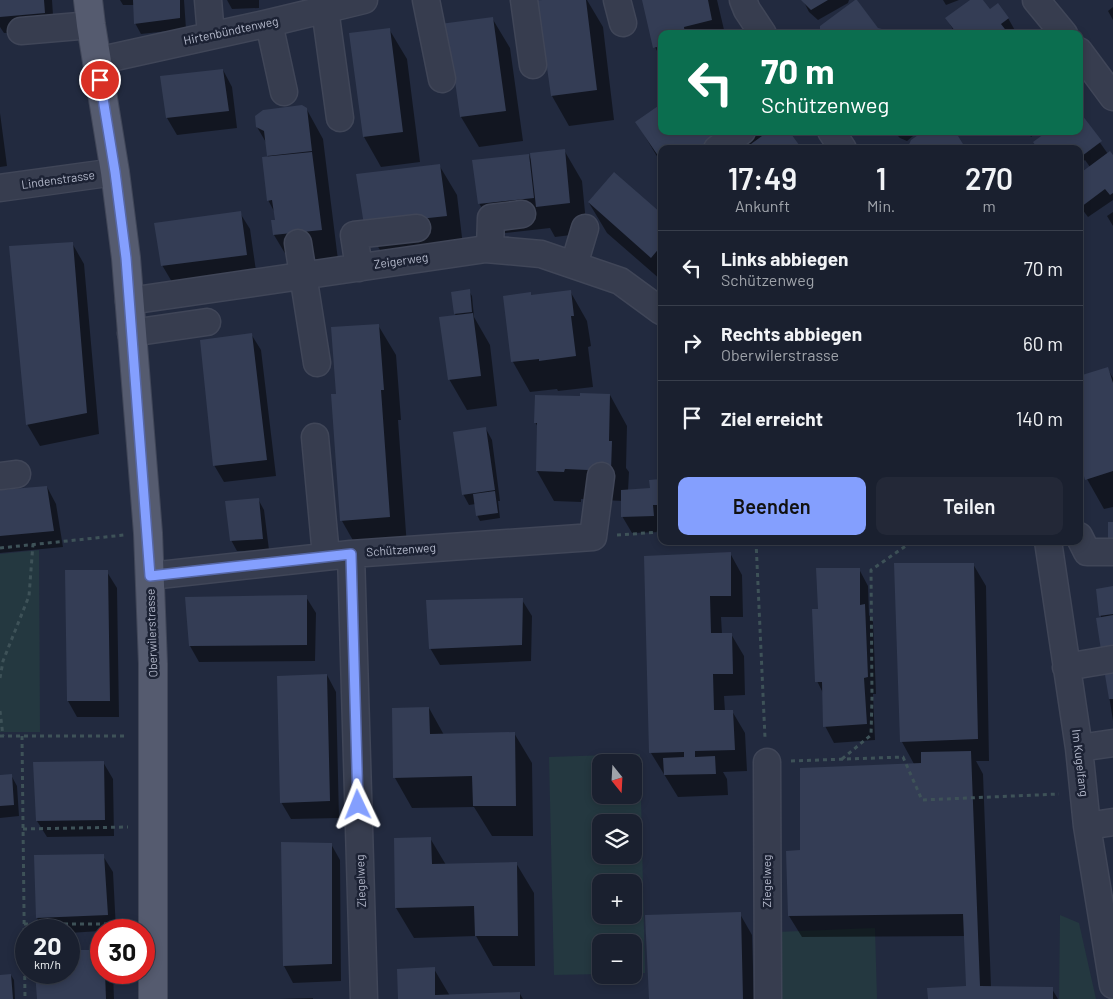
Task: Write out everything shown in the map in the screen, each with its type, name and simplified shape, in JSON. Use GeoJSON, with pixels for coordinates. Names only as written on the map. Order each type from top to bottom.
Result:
{"type":"FeatureCollection","features":[{"type":"Feature","properties":{"kind":"main road","name":"Oberwilerstrasse"},"geometry":{"type":"LineString","coordinates":[[89,13],[115,172],[126,258],[148,533],[154,735],[154,919]]}},
{"type":"Feature","properties":{"kind":"main road","name":"Oberwilerstrasse"},"geometry":{"type":"LineString","coordinates":[[153,984],[153,999]]}},
{"type":"Feature","properties":{"kind":"street"},"geometry":{"type":"LineString","coordinates":[[208,0],[211,35]]}},
{"type":"Feature","properties":{"kind":"street","name":"Hirtenbündtenweg"},"geometry":{"type":"LineString","coordinates":[[97,61],[364,0]]}},
{"type":"Feature","properties":{"kind":"street"},"geometry":{"type":"LineString","coordinates":[[426,0],[442,79]]}},
{"type":"Feature","properties":{"kind":"street"},"geometry":{"type":"LineString","coordinates":[[524,0],[533,65]]}},
{"type":"Feature","properties":{"kind":"street"},"geometry":{"type":"LineString","coordinates":[[743,0],[747,10],[760,30]]}},
{"type":"Feature","properties":{"kind":"street"},"geometry":{"type":"LineString","coordinates":[[1036,0],[1061,30]]}},
{"type":"Feature","properties":{"kind":"street"},"geometry":{"type":"LineString","coordinates":[[325,9],[340,118]]}},
{"type":"Feature","properties":{"kind":"street"},"geometry":{"type":"LineString","coordinates":[[21,31],[89,13]]}},
{"type":"Feature","properties":{"kind":"street"},"geometry":{"type":"LineString","coordinates":[[269,23],[284,92]]}},
{"type":"Feature","properties":{"kind":"street"},"geometry":{"type":"LineString","coordinates":[[1084,68],[1113,97]]}},
{"type":"Feature","properties":{"kind":"street"},"geometry":{"type":"LineString","coordinates":[[723,145],[736,135]]}},
{"type":"Feature","properties":{"kind":"street","name":"Lindenstrasse"},"geometry":{"type":"LineString","coordinates":[[0,188],[115,172]]}},
{"type":"Feature","properties":{"kind":"street"},"geometry":{"type":"LineString","coordinates":[[490,249],[491,218],[522,214]]}},
{"type":"Feature","properties":{"kind":"street"},"geometry":{"type":"LineString","coordinates":[[359,268],[354,235],[417,228]]}},
{"type":"Feature","properties":{"kind":"street"},"geometry":{"type":"LineString","coordinates":[[574,265],[585,228]]}},
{"type":"Feature","properties":{"kind":"street"},"geometry":{"type":"LineString","coordinates":[[298,243],[317,363]]}},
{"type":"Feature","properties":{"kind":"street","name":"Zeigerweg"},"geometry":{"type":"LineString","coordinates":[[129,301],[490,249],[541,254],[620,281],[658,309]]}},
{"type":"Feature","properties":{"kind":"street"},"geometry":{"type":"LineString","coordinates":[[131,333],[206,322]]}},
{"type":"Feature","properties":{"kind":"street","name":"Ziegelweg"},"geometry":{"type":"LineString","coordinates":[[315,437],[338,555],[364,999]]}},
{"type":"Feature","properties":{"kind":"street"},"geometry":{"type":"LineString","coordinates":[[593,537],[601,476]]}},
{"type":"Feature","properties":{"kind":"street","name":"Schützenweg"},"geometry":{"type":"LineString","coordinates":[[150,576],[338,555],[593,537]]}},
{"type":"Feature","properties":{"kind":"street"},"geometry":{"type":"LineString","coordinates":[[1083,544],[1087,552],[1113,552]]}},
{"type":"Feature","properties":{"kind":"street","name":"Im Kugelfang"},"geometry":{"type":"LineString","coordinates":[[1049,545],[1079,748],[1088,826],[1111,956],[1113,985]]}},
{"type":"Feature","properties":{"kind":"street"},"geometry":{"type":"LineString","coordinates":[[1066,667],[1113,659]]}},
{"type":"Feature","properties":{"kind":"street"},"geometry":{"type":"LineString","coordinates":[[1079,748],[1113,743]]}},
{"type":"Feature","properties":{"kind":"street","name":"Ziegelweg"},"geometry":{"type":"LineString","coordinates":[[766,762],[768,999]]}},
{"type":"Feature","properties":{"kind":"street"},"geometry":{"type":"LineString","coordinates":[[1088,826],[1113,822]]}},
{"type":"Feature","properties":{"kind":"path"},"geometry":{"type":"LineString","coordinates":[[593,537],[658,532]]}},
{"type":"Feature","properties":{"kind":"path"},"geometry":{"type":"LineString","coordinates":[[0,548],[148,533]]}},
{"type":"Feature","properties":{"kind":"path"},"geometry":{"type":"LineString","coordinates":[[0,678],[3,662],[29,596],[33,544]]}},
{"type":"Feature","properties":{"kind":"path"},"geometry":{"type":"LineString","coordinates":[[756,545],[766,762],[903,757],[922,800],[1084,792]]}},
{"type":"Feature","properties":{"kind":"path"},"geometry":{"type":"LineString","coordinates":[[842,759],[871,735],[870,570],[906,545]]}},
{"type":"Feature","properties":{"kind":"path"},"geometry":{"type":"LineString","coordinates":[[0,712],[2,736],[154,735]]}},
{"type":"Feature","properties":{"kind":"path"},"geometry":{"type":"LineString","coordinates":[[22,736],[24,919]]}},
{"type":"Feature","properties":{"kind":"path"},"geometry":{"type":"LineString","coordinates":[[23,829],[154,826]]}},
{"type":"Feature","properties":{"kind":"path"},"geometry":{"type":"LineString","coordinates":[[25,984],[25,999]]}},
{"type":"Feature","properties":{"kind":"shaded area"},"geometry":{"type":"Polygon","coordinates":[[[39,550],[40,732],[0,732],[0,554],[39,550]]]}},
{"type":"Feature","properties":{"kind":"shaded area"},"geometry":{"type":"Polygon","coordinates":[[[592,756],[592,804],[641,804],[641,814],[592,814],[592,864],[642,864],[642,842],[645,973],[642,973],[642,934],[592,934],[592,974],[554,975],[549,757],[592,756]]]}},
{"type":"Feature","properties":{"kind":"shaded area"},"geometry":{"type":"Polygon","coordinates":[[[1060,915],[1079,923],[1096,999],[1059,999],[1060,915]]]}},
{"type":"Feature","properties":{"kind":"shaded area"},"geometry":{"type":"Polygon","coordinates":[[[875,928],[877,999],[778,999],[776,932],[875,928]]]}},
{"type":"Feature","properties":{"kind":"building"},"geometry":{"type":"Polygon","coordinates":[[[0,0],[44,0],[45,13],[0,17],[0,0]]]}},
{"type":"Feature","properties":{"kind":"building"},"geometry":{"type":"Polygon","coordinates":[[[133,0],[180,0],[180,18],[134,24],[133,0]]]}},
{"type":"Feature","properties":{"kind":"building"},"geometry":{"type":"Polygon","coordinates":[[[586,0],[597,90],[551,96],[543,39],[534,40],[530,1],[586,0]]]}},
{"type":"Feature","properties":{"kind":"building"},"geometry":{"type":"Polygon","coordinates":[[[642,0],[708,0],[712,20],[684,27],[684,30],[658,30],[658,47],[653,48],[642,0]]]}},
{"type":"Feature","properties":{"kind":"building"},"geometry":{"type":"Polygon","coordinates":[[[801,0],[828,0],[811,10],[801,0]]]}},
{"type":"Feature","properties":{"kind":"building"},"geometry":{"type":"Polygon","coordinates":[[[857,0],[878,28],[886,30],[820,30],[820,26],[857,0]]]}},
{"type":"Feature","properties":{"kind":"building"},"geometry":{"type":"Polygon","coordinates":[[[970,0],[983,0],[990,9],[998,3],[1009,18],[1001,24],[1006,30],[954,30],[945,18],[970,0]]]}},
{"type":"Feature","properties":{"kind":"building"},"geometry":{"type":"Polygon","coordinates":[[[493,17],[506,111],[460,117],[452,60],[444,61],[440,24],[493,17]]]}},
{"type":"Feature","properties":{"kind":"building"},"geometry":{"type":"Polygon","coordinates":[[[390,28],[403,132],[363,137],[349,33],[390,28]]]}},
{"type":"Feature","properties":{"kind":"building"},"geometry":{"type":"Polygon","coordinates":[[[223,69],[229,111],[166,118],[160,76],[223,69]]]}},
{"type":"Feature","properties":{"kind":"building"},"geometry":{"type":"Polygon","coordinates":[[[302,105],[307,108],[312,151],[267,156],[264,131],[256,127],[255,116],[263,110],[302,105]]]}},
{"type":"Feature","properties":{"kind":"building"},"geometry":{"type":"Polygon","coordinates":[[[658,106],[658,135],[717,135],[703,145],[658,145],[658,156],[635,122],[658,106]]]}},
{"type":"Feature","properties":{"kind":"building"},"geometry":{"type":"Polygon","coordinates":[[[1083,116],[1102,141],[1083,155],[1083,145],[1035,145],[1033,142],[1043,135],[1083,135],[1083,116]]]}},
{"type":"Feature","properties":{"kind":"building"},"geometry":{"type":"Polygon","coordinates":[[[763,135],[792,135],[799,145],[752,145],[763,135]]]}},
{"type":"Feature","properties":{"kind":"building"},"geometry":{"type":"Polygon","coordinates":[[[918,135],[957,135],[964,145],[909,145],[911,140],[918,135]]]}},
{"type":"Feature","properties":{"kind":"building"},"geometry":{"type":"Polygon","coordinates":[[[565,149],[570,203],[536,207],[530,153],[565,149]]]}},
{"type":"Feature","properties":{"kind":"building"},"geometry":{"type":"Polygon","coordinates":[[[1110,151],[1113,155],[1113,193],[1110,195],[1105,189],[1083,206],[1083,171],[1110,151]]]}},
{"type":"Feature","properties":{"kind":"building"},"geometry":{"type":"Polygon","coordinates":[[[312,152],[322,230],[273,235],[271,220],[275,220],[272,200],[267,201],[262,157],[312,152]]]}},
{"type":"Feature","properties":{"kind":"building"},"geometry":{"type":"Polygon","coordinates":[[[529,154],[534,198],[478,204],[472,160],[529,154]]]}},
{"type":"Feature","properties":{"kind":"building"},"geometry":{"type":"Polygon","coordinates":[[[440,164],[447,216],[364,225],[356,174],[440,164]]]}},
{"type":"Feature","properties":{"kind":"building"},"geometry":{"type":"Polygon","coordinates":[[[614,172],[658,210],[658,250],[651,258],[588,202],[614,172]]]}},
{"type":"Feature","properties":{"kind":"building"},"geometry":{"type":"Polygon","coordinates":[[[241,211],[247,255],[161,266],[154,223],[241,211]]]}},
{"type":"Feature","properties":{"kind":"building"},"geometry":{"type":"Polygon","coordinates":[[[73,242],[87,413],[26,425],[9,246],[73,242]]]}},
{"type":"Feature","properties":{"kind":"building"},"geometry":{"type":"Polygon","coordinates":[[[470,289],[472,312],[454,314],[451,292],[470,289]]]}},
{"type":"Feature","properties":{"kind":"building"},"geometry":{"type":"Polygon","coordinates":[[[571,290],[574,316],[571,316],[576,356],[539,361],[539,359],[511,362],[503,296],[531,292],[531,295],[571,290]]]}},
{"type":"Feature","properties":{"kind":"building"},"geometry":{"type":"Polygon","coordinates":[[[473,313],[481,376],[448,380],[439,317],[473,313]]]}},
{"type":"Feature","properties":{"kind":"building"},"geometry":{"type":"Polygon","coordinates":[[[379,324],[384,390],[381,390],[390,517],[340,521],[331,394],[336,394],[331,327],[379,324]]]}},
{"type":"Feature","properties":{"kind":"building"},"geometry":{"type":"Polygon","coordinates":[[[252,333],[267,460],[213,466],[200,340],[252,333]]]}},
{"type":"Feature","properties":{"kind":"building"},"geometry":{"type":"Polygon","coordinates":[[[1108,367],[1113,383],[1113,471],[1085,480],[1083,473],[1083,375],[1108,367]]]}},
{"type":"Feature","properties":{"kind":"building"},"geometry":{"type":"Polygon","coordinates":[[[580,393],[610,394],[609,441],[612,441],[611,471],[565,469],[564,472],[536,471],[537,423],[534,423],[535,395],[580,396],[580,393]]]}},
{"type":"Feature","properties":{"kind":"building"},"geometry":{"type":"Polygon","coordinates":[[[486,427],[495,490],[462,495],[453,432],[486,427]]]}},
{"type":"Feature","properties":{"kind":"building"},"geometry":{"type":"Polygon","coordinates":[[[658,479],[658,505],[653,505],[654,516],[621,517],[621,490],[650,488],[649,480],[658,479]]]}},
{"type":"Feature","properties":{"kind":"building"},"geometry":{"type":"Polygon","coordinates":[[[47,486],[54,531],[0,536],[0,490],[47,486]]]}},
{"type":"Feature","properties":{"kind":"building"},"geometry":{"type":"Polygon","coordinates":[[[495,491],[498,513],[476,516],[473,494],[495,491]]]}},
{"type":"Feature","properties":{"kind":"building"},"geometry":{"type":"Polygon","coordinates":[[[259,498],[263,539],[230,541],[225,501],[259,498]]]}},
{"type":"Feature","properties":{"kind":"building"},"geometry":{"type":"Polygon","coordinates":[[[1108,522],[1113,522],[1113,550],[1108,550],[1108,522]]]}},
{"type":"Feature","properties":{"kind":"building"},"geometry":{"type":"Polygon","coordinates":[[[731,552],[731,596],[710,596],[711,633],[732,633],[733,674],[713,674],[714,710],[733,710],[735,750],[695,751],[695,757],[715,756],[716,774],[664,775],[663,758],[684,757],[684,752],[649,753],[644,556],[731,552]]]}},
{"type":"Feature","properties":{"kind":"building"},"geometry":{"type":"Polygon","coordinates":[[[894,563],[974,563],[978,739],[900,742],[894,563]]]}},
{"type":"Feature","properties":{"kind":"building"},"geometry":{"type":"Polygon","coordinates":[[[816,568],[860,568],[860,605],[865,604],[868,677],[864,678],[867,724],[823,727],[822,682],[815,682],[812,609],[818,609],[816,568]]]}},
{"type":"Feature","properties":{"kind":"building"},"geometry":{"type":"Polygon","coordinates":[[[65,570],[108,570],[110,701],[67,701],[65,570]]]}},
{"type":"Feature","properties":{"kind":"building"},"geometry":{"type":"Polygon","coordinates":[[[1113,586],[1113,614],[1099,616],[1096,589],[1113,586]]]}},
{"type":"Feature","properties":{"kind":"building"},"geometry":{"type":"Polygon","coordinates":[[[307,595],[307,645],[189,646],[185,597],[307,595]]]}},
{"type":"Feature","properties":{"kind":"building"},"geometry":{"type":"Polygon","coordinates":[[[523,598],[522,645],[429,649],[426,600],[523,598]]]}},
{"type":"Feature","properties":{"kind":"building"},"geometry":{"type":"Polygon","coordinates":[[[1113,615],[1113,648],[1101,650],[1096,618],[1113,615]]]}},
{"type":"Feature","properties":{"kind":"building"},"geometry":{"type":"Polygon","coordinates":[[[1113,668],[1113,699],[1109,699],[1104,669],[1113,668]]]}},
{"type":"Feature","properties":{"kind":"building"},"geometry":{"type":"Polygon","coordinates":[[[327,674],[330,801],[280,803],[277,676],[327,674]]]}},
{"type":"Feature","properties":{"kind":"building"},"geometry":{"type":"Polygon","coordinates":[[[429,707],[430,734],[515,732],[516,806],[473,806],[472,776],[393,778],[392,708],[429,707]]]}},
{"type":"Feature","properties":{"kind":"building"},"geometry":{"type":"Polygon","coordinates":[[[971,751],[980,986],[1053,987],[1053,999],[928,999],[927,988],[966,986],[963,914],[788,916],[786,851],[800,850],[800,768],[921,763],[921,752],[971,751]]]}},
{"type":"Feature","properties":{"kind":"building"},"geometry":{"type":"Polygon","coordinates":[[[104,761],[105,820],[36,821],[33,762],[104,761]]]}},
{"type":"Feature","properties":{"kind":"building"},"geometry":{"type":"Polygon","coordinates":[[[12,774],[14,805],[0,806],[0,775],[12,774]]]}},
{"type":"Feature","properties":{"kind":"building"},"geometry":{"type":"Polygon","coordinates":[[[431,837],[432,864],[517,862],[518,936],[475,936],[474,906],[395,908],[394,838],[431,837]]]}},
{"type":"Feature","properties":{"kind":"building"},"geometry":{"type":"Polygon","coordinates":[[[281,842],[332,843],[332,964],[283,966],[281,842]]]}},
{"type":"Feature","properties":{"kind":"building"},"geometry":{"type":"Polygon","coordinates":[[[104,854],[108,915],[36,918],[34,855],[104,854]]]}},
{"type":"Feature","properties":{"kind":"building"},"geometry":{"type":"Polygon","coordinates":[[[741,912],[743,999],[649,999],[645,915],[741,912]]]}},
{"type":"Feature","properties":{"kind":"building"},"geometry":{"type":"Polygon","coordinates":[[[80,950],[90,950],[90,984],[105,984],[106,999],[37,999],[36,984],[80,984],[80,950]]]}},
{"type":"Feature","properties":{"kind":"building"},"geometry":{"type":"Polygon","coordinates":[[[435,967],[435,995],[520,992],[520,999],[398,999],[397,969],[435,967]]]}},
{"type":"Feature","properties":{"kind":"building"},"geometry":{"type":"Polygon","coordinates":[[[11,974],[13,999],[0,999],[0,975],[11,974]]]}},
{"type":"Feature","properties":{"kind":"route"},"geometry":{"type":"LineString","coordinates":[[100,80],[115,172],[126,258],[150,576],[351,554],[358,805]]}}]}
